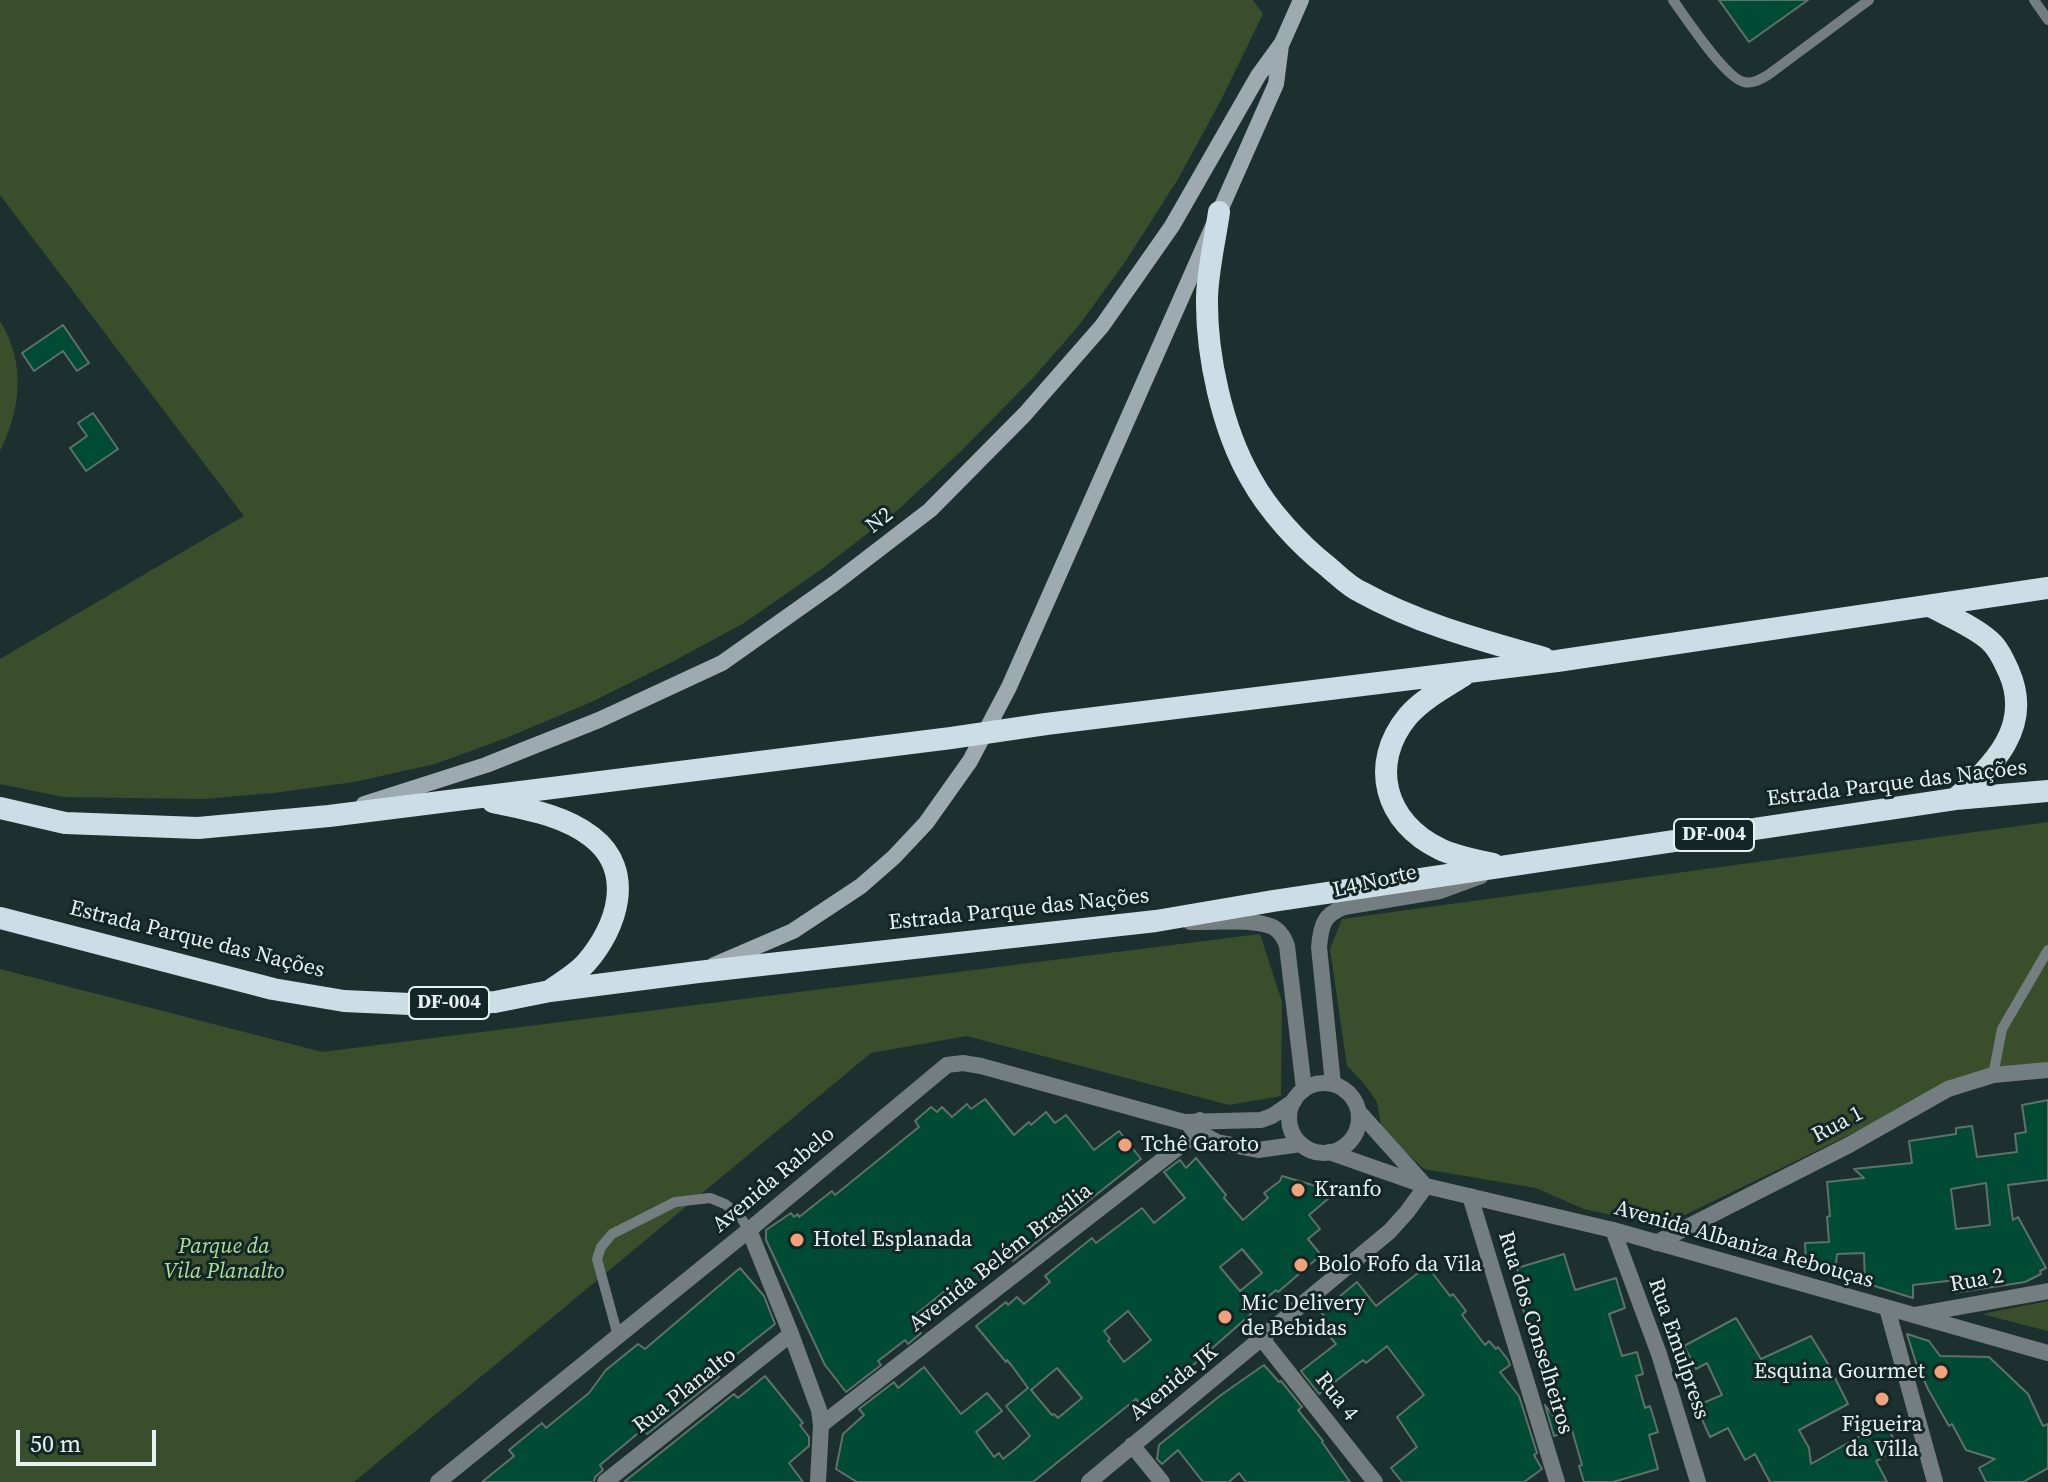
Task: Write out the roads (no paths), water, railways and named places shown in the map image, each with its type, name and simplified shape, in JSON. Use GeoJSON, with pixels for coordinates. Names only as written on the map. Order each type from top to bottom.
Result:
{"type":"FeatureCollection","features":[{"type":"Feature","properties":{"kind":"highway"},"geometry":{"type":"LineString","coordinates":[[1219,212],[1207,295],[1210,353],[1219,398],[1240,458],[1252,482],[1272,509],[1314,556],[1357,590],[1425,623],[1557,661]]}},
{"type":"Feature","properties":{"kind":"highway"},"geometry":{"type":"LineString","coordinates":[[0,808],[65,823],[198,828],[329,816],[1557,661],[2048,588]]}},
{"type":"Feature","properties":{"kind":"highway"},"geometry":{"type":"LineString","coordinates":[[1930,606],[1989,639],[2001,654],[2016,696],[2014,724],[2003,749],[1982,776],[1955,799]]}},
{"type":"Feature","properties":{"kind":"highway"},"geometry":{"type":"LineString","coordinates":[[1470,671],[1420,704],[1402,725],[1385,764],[1386,783],[1398,815],[1424,840],[1440,849],[1502,867]]}},
{"type":"Feature","properties":{"kind":"highway","name":"Estrada Parque das Nações"},"geometry":{"type":"LineString","coordinates":[[0,918],[273,989],[344,1001],[410,1004],[495,1002],[550,991],[698,972],[1156,921],[1955,799],[2048,791]]}},
{"type":"Feature","properties":{"kind":"highway"},"geometry":{"type":"LineString","coordinates":[[474,798],[538,812],[576,827],[604,848],[616,871],[618,902],[607,934],[584,965],[550,991]]}},
{"type":"Feature","properties":{"kind":"main road","name":"N2"},"geometry":{"type":"LineString","coordinates":[[329,816],[486,765],[599,720],[722,663],[835,583],[930,510],[1025,414],[1102,326],[1172,226],[1258,76],[1282,43],[1301,0]]}},
{"type":"Feature","properties":{"kind":"main road","name":"N2"},"geometry":{"type":"LineString","coordinates":[[698,972],[793,931],[861,886],[926,823],[970,761],[1009,687],[1276,84],[1282,43]]}},
{"type":"Feature","properties":{"kind":"street","name":"L4 Norte"},"geometry":{"type":"LineString","coordinates":[[1333,1084],[1319,947],[1327,918],[1344,907],[1459,885],[1502,867]]}},
{"type":"Feature","properties":{"kind":"street"},"geometry":{"type":"LineString","coordinates":[[1156,921],[1256,922],[1281,933],[1287,946],[1299,1095],[1291,1108],[1292,1132],[1301,1144],[1311,1150],[1329,1152],[1426,1186]]}},
{"type":"Feature","properties":{"kind":"street","name":"Avenida Rabelo"},"geometry":{"type":"LineString","coordinates":[[438,1482],[947,1065],[963,1063],[981,1066],[1194,1125]]}},
{"type":"Feature","properties":{"kind":"street","name":"Rua 1"},"geometry":{"type":"LineString","coordinates":[[1656,1243],[1849,1145],[1948,1089],[1993,1075],[2048,1070]]}},
{"type":"Feature","properties":{"kind":"street"},"geometry":{"type":"LineString","coordinates":[[1194,1125],[1261,1120],[1272,1116],[1318,1083],[1333,1084],[1347,1091],[1359,1112],[1426,1186]]}},
{"type":"Feature","properties":{"kind":"street"},"geometry":{"type":"LineString","coordinates":[[1329,1152],[1342,1148],[1352,1139],[1358,1126],[1359,1112]]}},
{"type":"Feature","properties":{"kind":"street"},"geometry":{"type":"LineString","coordinates":[[1194,1125],[1217,1142],[1258,1150],[1301,1144]]}},
{"type":"Feature","properties":{"kind":"street","name":"Avenida Belém Brasília"},"geometry":{"type":"LineString","coordinates":[[821,1425],[1194,1125]]}},
{"type":"Feature","properties":{"kind":"street","name":"Avenida Albaniza Rebouças"},"geometry":{"type":"LineString","coordinates":[[1426,1186],[1613,1230],[2048,1353]]}},
{"type":"Feature","properties":{"kind":"street","name":"Avenida JK"},"geometry":{"type":"LineString","coordinates":[[1089,1482],[1390,1231],[1426,1186]]}},
{"type":"Feature","properties":{"kind":"street","name":"Rua dos Conselheiros"},"geometry":{"type":"LineString","coordinates":[[1470,1196],[1557,1482]]}},
{"type":"Feature","properties":{"kind":"street"},"geometry":{"type":"LineString","coordinates":[[749,1230],[815,1399],[821,1425],[818,1482]]}},
{"type":"Feature","properties":{"kind":"street","name":"Rua Emulpress"},"geometry":{"type":"LineString","coordinates":[[1613,1230],[1659,1354],[1698,1482]]}},
{"type":"Feature","properties":{"kind":"street","name":"Rua 2"},"geometry":{"type":"LineString","coordinates":[[1914,1315],[2048,1291]]}},
{"type":"Feature","properties":{"kind":"street"},"geometry":{"type":"LineString","coordinates":[[1887,1308],[1935,1482]]}},
{"type":"Feature","properties":{"kind":"street","name":"Rua Planalto"},"geometry":{"type":"LineString","coordinates":[[605,1482],[791,1334]]}},
{"type":"Feature","properties":{"kind":"street","name":"Rua 4"},"geometry":{"type":"LineString","coordinates":[[1262,1339],[1375,1482]]}},
{"type":"Feature","properties":{"kind":"street"},"geometry":{"type":"LineString","coordinates":[[1132,1445],[1162,1482]]}},
{"type":"Feature","properties":{"kind":"lane"},"geometry":{"type":"LineString","coordinates":[[1673,0],[1730,74],[1745,83],[1753,83],[1869,0]]}},
{"type":"Feature","properties":{"kind":"lane"},"geometry":{"type":"LineString","coordinates":[[2034,0],[2048,20]]}},
{"type":"Feature","properties":{"kind":"lane"},"geometry":{"type":"LineString","coordinates":[[1993,1075],[2002,1029],[2048,950]]}},
{"type":"Feature","properties":{"kind":"lane"},"geometry":{"type":"LineString","coordinates":[[618,1336],[597,1259],[601,1247],[612,1234],[675,1202],[710,1198],[725,1204],[739,1215],[749,1230]]}},
{"type":"Feature","properties":{"kind":"place","name":"Tchê Garoto"},"geometry":{"type":"Point","coordinates":[1125,1145]}},
{"type":"Feature","properties":{"kind":"place","name":"Kranfo"},"geometry":{"type":"Point","coordinates":[1298,1190]}},
{"type":"Feature","properties":{"kind":"place","name":"Hotel Esplanada"},"geometry":{"type":"Point","coordinates":[797,1240]}},
{"type":"Feature","properties":{"kind":"place","name":"Bolo Fofo da Vila"},"geometry":{"type":"Point","coordinates":[1301,1265]}},
{"type":"Feature","properties":{"kind":"place","name":"Mic Delivery de Bebidas"},"geometry":{"type":"Point","coordinates":[1225,1317]}},
{"type":"Feature","properties":{"kind":"place","name":"Esquina Gourmet"},"geometry":{"type":"Point","coordinates":[1941,1372]}},
{"type":"Feature","properties":{"kind":"place","name":"Figueira da Villa"},"geometry":{"type":"Point","coordinates":[1882,1399]}},
{"type":"Feature","properties":{"kind":"park label","name":"Parque da Vila Planalto"},"geometry":{"type":"Point","coordinates":[224,1260]}}]}
